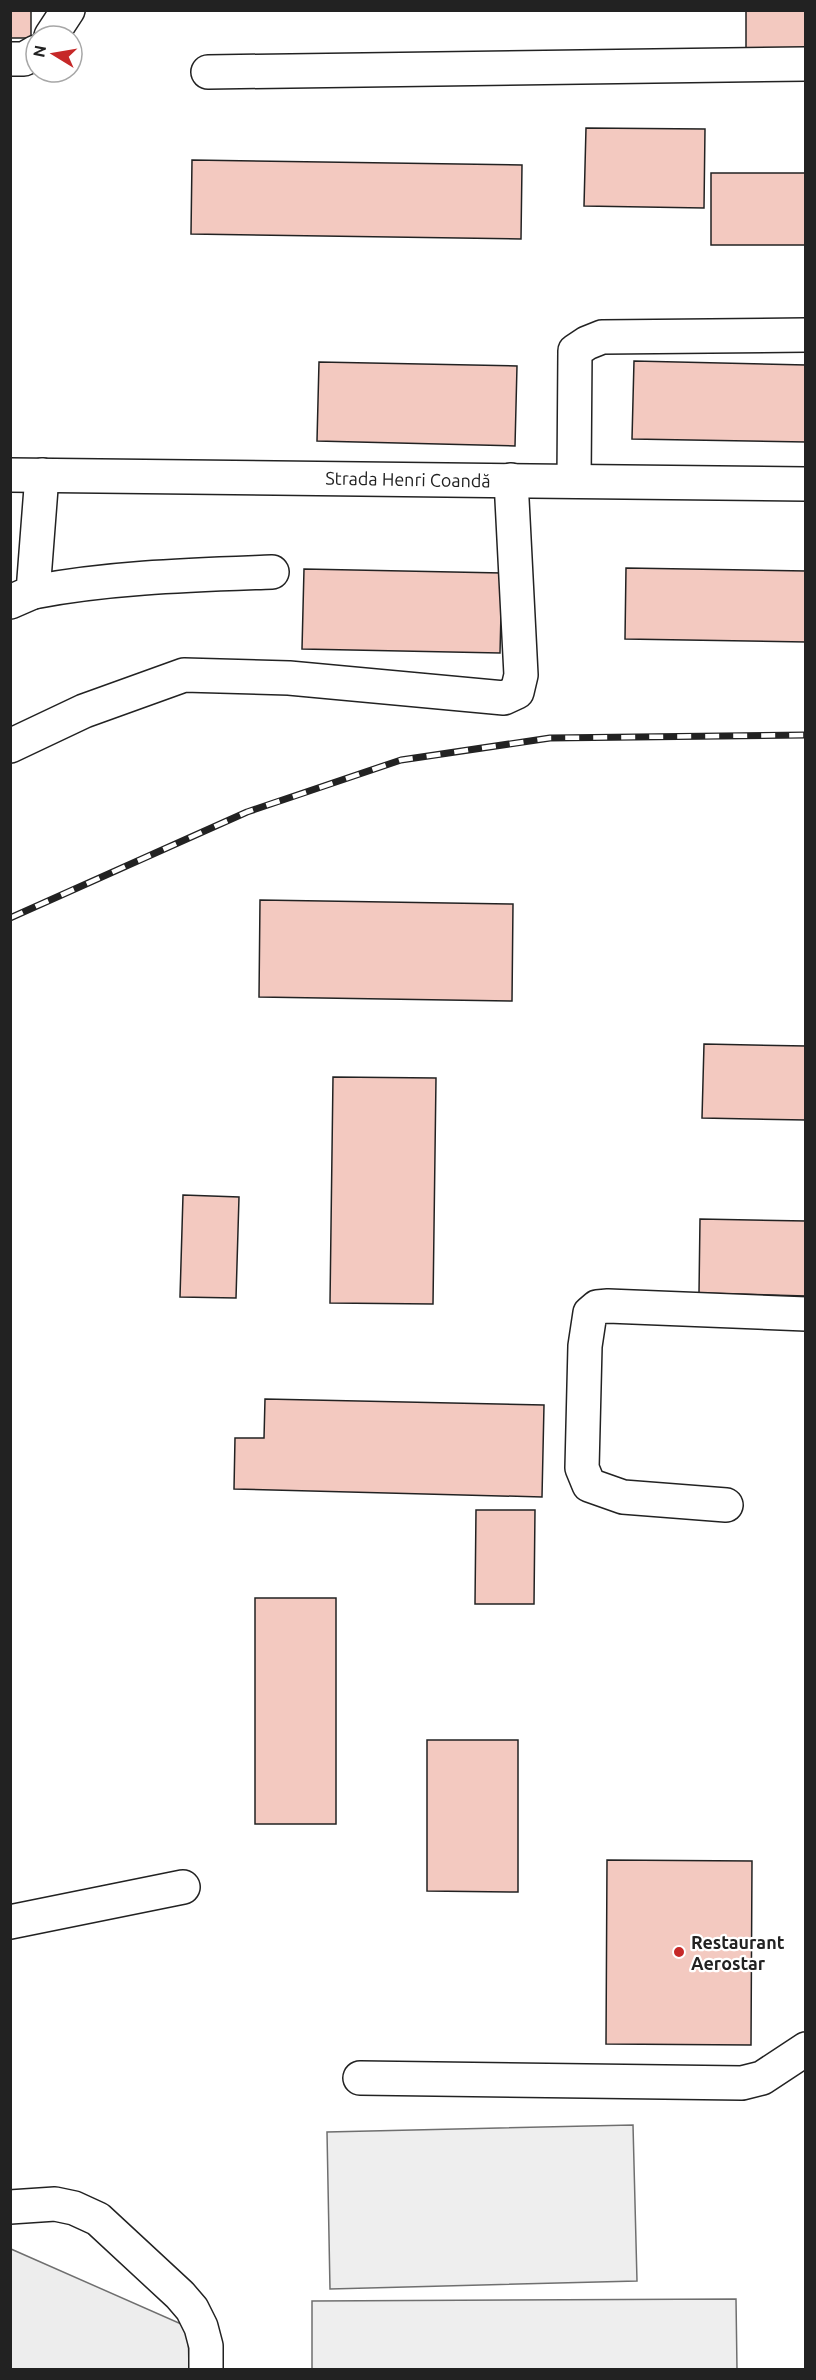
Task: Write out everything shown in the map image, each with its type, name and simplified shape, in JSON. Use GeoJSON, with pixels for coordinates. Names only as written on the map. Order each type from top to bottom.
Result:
{"type":"FeatureCollection","features":[{"type":"Feature","properties":{"kind":"street"},"geometry":{"type":"LineString","coordinates":[[59,24],[68,10]]}},
{"type":"Feature","properties":{"kind":"street"},"geometry":{"type":"LineString","coordinates":[[208,72],[806,64]]}},
{"type":"Feature","properties":{"kind":"street"},"geometry":{"type":"LineString","coordinates":[[574,481],[575,351],[587,342],[602,337],[806,335]]}},
{"type":"Feature","properties":{"kind":"street"},"geometry":{"type":"LineString","coordinates":[[26,475],[22,597],[70,585],[143,578],[272,572]]}},
{"type":"Feature","properties":{"kind":"street","name":"Strada Henri Coandă"},"geometry":{"type":"LineString","coordinates":[[26,475],[806,484]]}},
{"type":"Feature","properties":{"kind":"street"},"geometry":{"type":"LineString","coordinates":[[10,746],[84,711],[184,675],[289,678],[504,698],[517,692],[521,675],[511,480]]}},
{"type":"Feature","properties":{"kind":"street"},"geometry":{"type":"LineString","coordinates":[[726,1505],[623,1497],[590,1485],[585,1479],[582,1468],[585,1346],[590,1312],[597,1307],[608,1306],[806,1314]]}},
{"type":"Feature","properties":{"kind":"street"},"geometry":{"type":"LineString","coordinates":[[10,1922],[183,1887]]}},
{"type":"Feature","properties":{"kind":"street"},"geometry":{"type":"LineString","coordinates":[[360,2078],[742,2083],[762,2078],[806,2049]]}},
{"type":"Feature","properties":{"kind":"street"},"geometry":{"type":"LineString","coordinates":[[10,2206],[55,2205],[74,2208],[98,2219],[180,2295],[192,2309],[204,2337],[206,2370]]}},
{"type":"Feature","properties":{"kind":"shaded area"},"geometry":{"type":"Polygon","coordinates":[[[633,2125],[637,2281],[330,2289],[327,2132],[633,2125]]]}},
{"type":"Feature","properties":{"kind":"shaded area"},"geometry":{"type":"Polygon","coordinates":[[[11,2249],[188,2327],[189,2369],[11,2369],[11,2249]]]}},
{"type":"Feature","properties":{"kind":"shaded area"},"geometry":{"type":"Polygon","coordinates":[[[736,2299],[737,2369],[312,2369],[312,2301],[736,2299]]]}},
{"type":"Feature","properties":{"kind":"building"},"geometry":{"type":"Polygon","coordinates":[[[10,10],[31,10],[31,24],[24,24],[24,38],[10,38],[10,10]]]}},
{"type":"Feature","properties":{"kind":"building"},"geometry":{"type":"Polygon","coordinates":[[[746,10],[806,10],[806,51],[746,52],[746,10]]]}},
{"type":"Feature","properties":{"kind":"building"},"geometry":{"type":"Polygon","coordinates":[[[586,128],[705,129],[704,208],[584,206],[586,128]]]}},
{"type":"Feature","properties":{"kind":"building"},"geometry":{"type":"Polygon","coordinates":[[[192,160],[522,165],[521,239],[191,234],[192,160]]]}},
{"type":"Feature","properties":{"kind":"building"},"geometry":{"type":"Polygon","coordinates":[[[711,173],[806,173],[806,245],[711,245],[711,173]]]}},
{"type":"Feature","properties":{"kind":"building"},"geometry":{"type":"Polygon","coordinates":[[[634,361],[806,365],[806,442],[632,439],[634,361]]]}},
{"type":"Feature","properties":{"kind":"building"},"geometry":{"type":"Polygon","coordinates":[[[319,362],[517,366],[515,446],[317,441],[319,362]]]}},
{"type":"Feature","properties":{"kind":"building"},"geometry":{"type":"Polygon","coordinates":[[[626,568],[806,571],[806,642],[625,639],[626,568]]]}},
{"type":"Feature","properties":{"kind":"building"},"geometry":{"type":"Polygon","coordinates":[[[304,569],[502,573],[500,653],[302,649],[304,569]]]}},
{"type":"Feature","properties":{"kind":"building"},"geometry":{"type":"Polygon","coordinates":[[[260,900],[513,904],[512,1001],[259,997],[260,900]]]}},
{"type":"Feature","properties":{"kind":"building"},"geometry":{"type":"Polygon","coordinates":[[[704,1044],[806,1046],[806,1120],[702,1118],[704,1044]]]}},
{"type":"Feature","properties":{"kind":"building"},"geometry":{"type":"Polygon","coordinates":[[[333,1077],[436,1078],[433,1304],[330,1303],[333,1077]]]}},
{"type":"Feature","properties":{"kind":"building"},"geometry":{"type":"Polygon","coordinates":[[[183,1195],[239,1197],[236,1298],[180,1297],[183,1195]]]}},
{"type":"Feature","properties":{"kind":"building"},"geometry":{"type":"Polygon","coordinates":[[[700,1219],[806,1221],[806,1296],[699,1293],[700,1219]]]}},
{"type":"Feature","properties":{"kind":"building"},"geometry":{"type":"Polygon","coordinates":[[[265,1399],[544,1405],[542,1497],[234,1489],[235,1438],[264,1438],[265,1399]]]}},
{"type":"Feature","properties":{"kind":"building"},"geometry":{"type":"Polygon","coordinates":[[[476,1510],[535,1510],[534,1604],[475,1604],[476,1510]]]}},
{"type":"Feature","properties":{"kind":"building"},"geometry":{"type":"Polygon","coordinates":[[[255,1598],[336,1598],[336,1824],[255,1824],[255,1598]]]}},
{"type":"Feature","properties":{"kind":"building"},"geometry":{"type":"Polygon","coordinates":[[[427,1740],[518,1740],[518,1892],[427,1891],[427,1740]]]}},
{"type":"Feature","properties":{"kind":"building","name":"Restaurant Aerostar"},"geometry":{"type":"Polygon","coordinates":[[[607,1860],[752,1861],[751,2045],[606,2044],[607,1860]]]}},
{"type":"Feature","properties":{"kind":"railway"},"geometry":{"type":"LineString","coordinates":[[10,918],[247,812],[401,760],[550,738],[806,735]]}},
{"type":"Feature","properties":{"kind":"place","name":"Restaurant Aerostar"},"geometry":{"type":"Point","coordinates":[679,1952]}}]}
